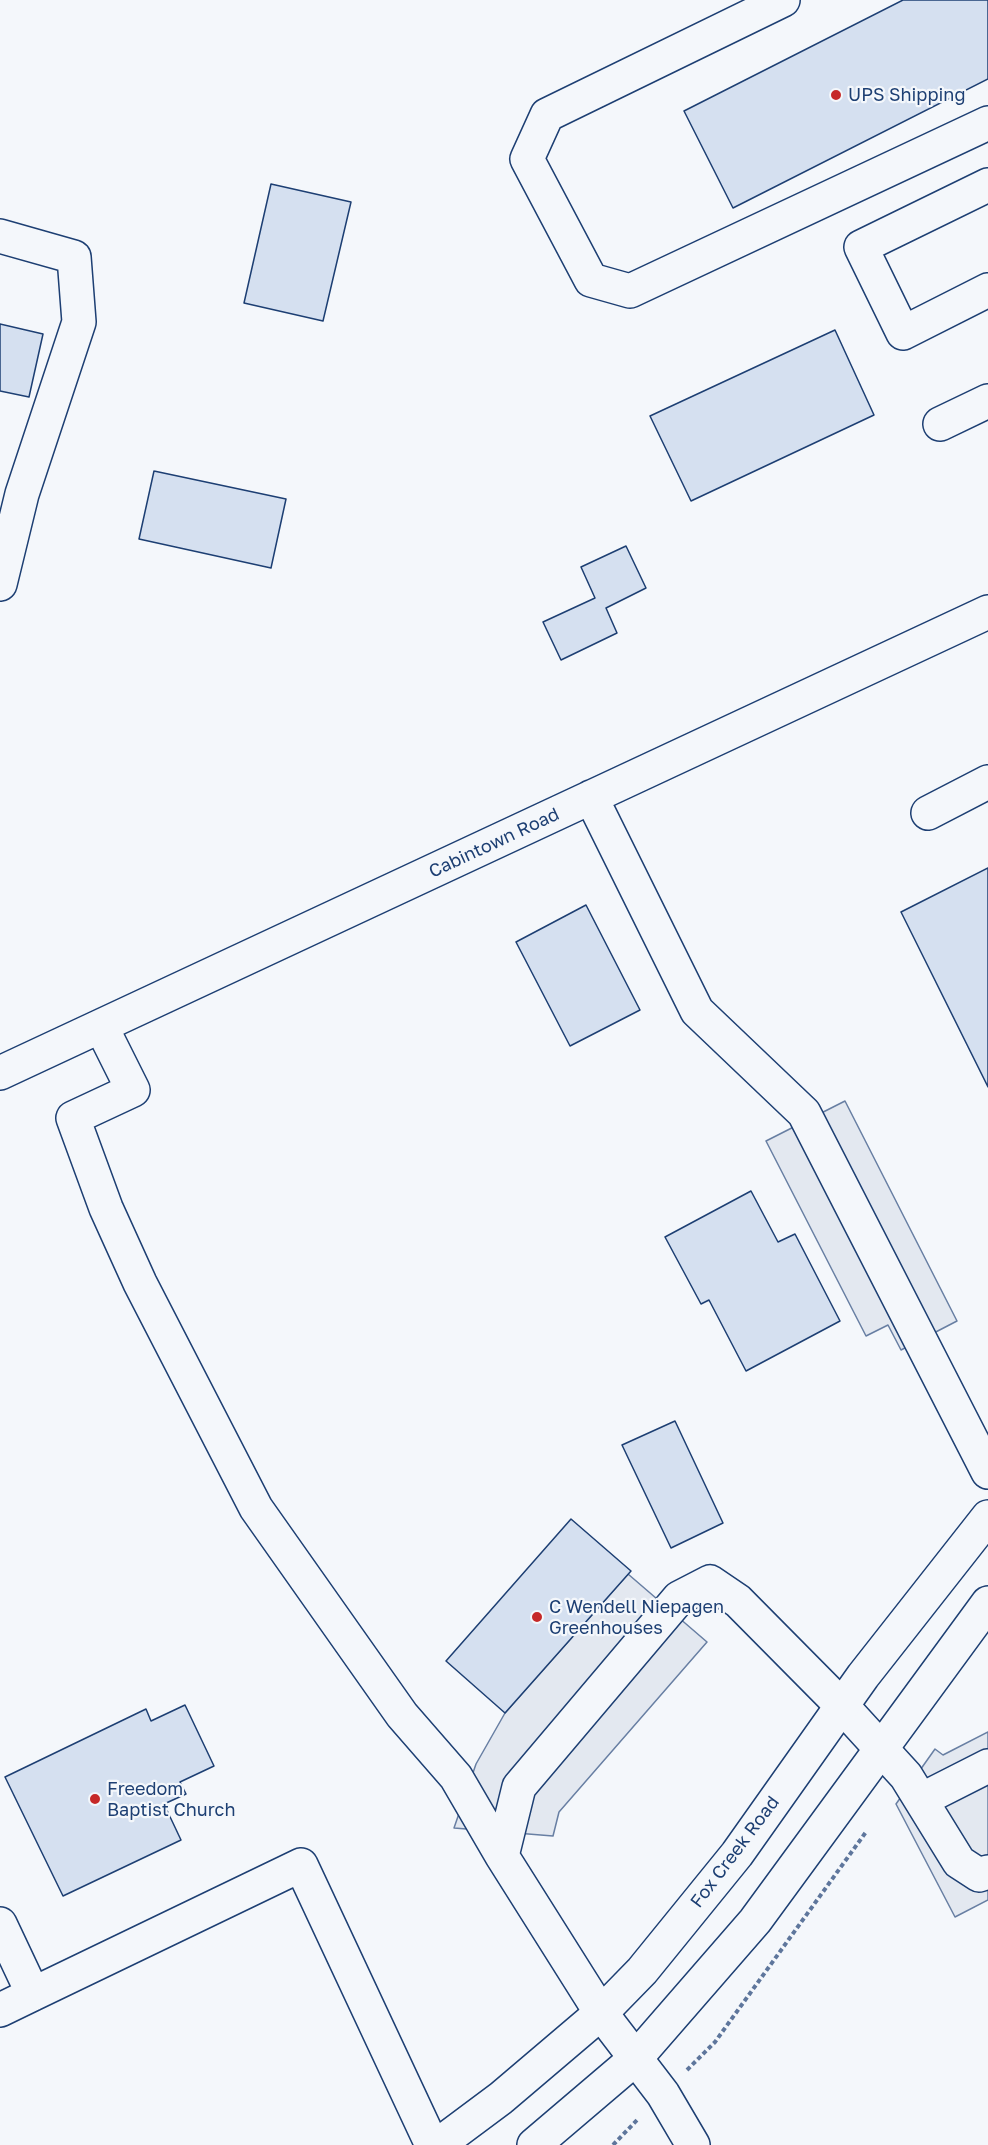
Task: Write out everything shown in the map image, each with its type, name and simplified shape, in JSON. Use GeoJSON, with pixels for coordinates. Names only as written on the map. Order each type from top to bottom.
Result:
{"type":"FeatureCollection","features":[{"type":"Feature","properties":{"kind":"main road"},"geometry":{"type":"LineString","coordinates":[[783,0],[547,115],[527,159],[591,280],[630,291],[988,123]]}},
{"type":"Feature","properties":{"kind":"main road"},"geometry":{"type":"LineString","coordinates":[[988,185],[861,247],[903,333],[988,290]]}},
{"type":"Feature","properties":{"kind":"main road"},"geometry":{"type":"LineString","coordinates":[[0,236],[74,256],[79,322],[11,492],[0,584]]}},
{"type":"Feature","properties":{"kind":"main road"},"geometry":{"type":"LineString","coordinates":[[940,424],[988,401]]}},
{"type":"Feature","properties":{"kind":"main road","name":"Cabintown Road"},"geometry":{"type":"LineString","coordinates":[[0,1073],[988,612]]}},
{"type":"Feature","properties":{"kind":"main road"},"geometry":{"type":"LineString","coordinates":[[928,813],[988,782]]}},
{"type":"Feature","properties":{"kind":"main road"},"geometry":{"type":"LineString","coordinates":[[591,797],[697,1011],[804,1113],[988,1472]]}},
{"type":"Feature","properties":{"kind":"main road"},"geometry":{"type":"LineString","coordinates":[[101,1026],[133,1090],[73,1118],[106,1208],[140,1283],[256,1508],[402,1716],[456,1777],[502,1856],[601,2013],[663,2094],[693,2145]]}},
{"type":"Feature","properties":{"kind":"main road","name":"Fox Creek Road"},"geometry":{"type":"LineString","coordinates":[[438,2145],[501,2098],[601,2013],[642,1971],[737,1854],[842,1706],[988,1517]]}},
{"type":"Feature","properties":{"kind":"main road"},"geometry":{"type":"LineString","coordinates":[[502,1856],[519,1787],[679,1598],[710,1582],[738,1601],[883,1750],[906,1776],[959,1862],[979,1875],[988,1872]]}},
{"type":"Feature","properties":{"kind":"main road"},"geometry":{"type":"LineString","coordinates":[[534,2145],[635,2059],[755,1921],[883,1750],[988,1603]]}},
{"type":"Feature","properties":{"kind":"main road"},"geometry":{"type":"LineString","coordinates":[[921,1800],[988,1766]]}},
{"type":"Feature","properties":{"kind":"main road"},"geometry":{"type":"LineString","coordinates":[[0,2010],[301,1865],[432,2145]]}},
{"type":"Feature","properties":{"kind":"main road"},"geometry":{"type":"LineString","coordinates":[[0,1924],[33,1994]]}},
{"type":"Feature","properties":{"kind":"shaded area"},"geometry":{"type":"Polygon","coordinates":[[[845,1101],[957,1321],[901,1350],[888,1325],[866,1336],[766,1141],[845,1101]]]}},
{"type":"Feature","properties":{"kind":"shaded area"},"geometry":{"type":"Polygon","coordinates":[[[628,1574],[707,1642],[559,1812],[553,1836],[454,1828],[476,1764],[505,1713],[628,1574]]]}},
{"type":"Feature","properties":{"kind":"shaded area"},"geometry":{"type":"Polygon","coordinates":[[[988,1732],[988,1900],[955,1917],[896,1804],[935,1749],[943,1755],[988,1732]]]}},
{"type":"Feature","properties":{"kind":"building","name":"UPS Shipping"},"geometry":{"type":"Polygon","coordinates":[[[903,0],[988,0],[988,79],[733,208],[684,111],[903,0]]]}},
{"type":"Feature","properties":{"kind":"building"},"geometry":{"type":"Polygon","coordinates":[[[271,184],[351,202],[323,321],[244,303],[271,184]]]}},
{"type":"Feature","properties":{"kind":"building"},"geometry":{"type":"Polygon","coordinates":[[[0,324],[43,334],[29,397],[0,391],[0,324]]]}},
{"type":"Feature","properties":{"kind":"building"},"geometry":{"type":"Polygon","coordinates":[[[835,330],[874,415],[691,501],[650,416],[835,330]]]}},
{"type":"Feature","properties":{"kind":"building"},"geometry":{"type":"Polygon","coordinates":[[[154,471],[286,499],[271,568],[139,539],[154,471]]]}},
{"type":"Feature","properties":{"kind":"building"},"geometry":{"type":"Polygon","coordinates":[[[626,546],[646,588],[606,608],[617,633],[561,660],[543,622],[595,598],[581,567],[626,546]]]}},
{"type":"Feature","properties":{"kind":"building"},"geometry":{"type":"Polygon","coordinates":[[[988,868],[988,1087],[901,912],[988,868]]]}},
{"type":"Feature","properties":{"kind":"building"},"geometry":{"type":"Polygon","coordinates":[[[586,905],[640,1010],[570,1046],[516,942],[586,905]]]}},
{"type":"Feature","properties":{"kind":"building"},"geometry":{"type":"Polygon","coordinates":[[[751,1191],[778,1242],[795,1234],[840,1321],[746,1371],[709,1300],[701,1304],[665,1237],[751,1191]]]}},
{"type":"Feature","properties":{"kind":"building"},"geometry":{"type":"Polygon","coordinates":[[[675,1421],[723,1523],[671,1548],[622,1445],[675,1421]]]}},
{"type":"Feature","properties":{"kind":"building","name":"C Wendell Niepagen Greenhouses"},"geometry":{"type":"Polygon","coordinates":[[[571,1519],[631,1571],[505,1713],[446,1661],[571,1519]]]}},
{"type":"Feature","properties":{"kind":"building","name":"Freedom Baptist Church"},"geometry":{"type":"Polygon","coordinates":[[[185,1705],[214,1766],[180,1782],[186,1794],[164,1804],[181,1840],[63,1896],[5,1777],[146,1709],[151,1721],[185,1705]]]}},
{"type":"Feature","properties":{"kind":"place","name":"UPS Shipping"},"geometry":{"type":"Point","coordinates":[836,95]}},
{"type":"Feature","properties":{"kind":"place","name":"C Wendell Niepagen Greenhouses"},"geometry":{"type":"Point","coordinates":[537,1617]}},
{"type":"Feature","properties":{"kind":"place","name":"Freedom Baptist Church"},"geometry":{"type":"Point","coordinates":[95,1799]}}]}
